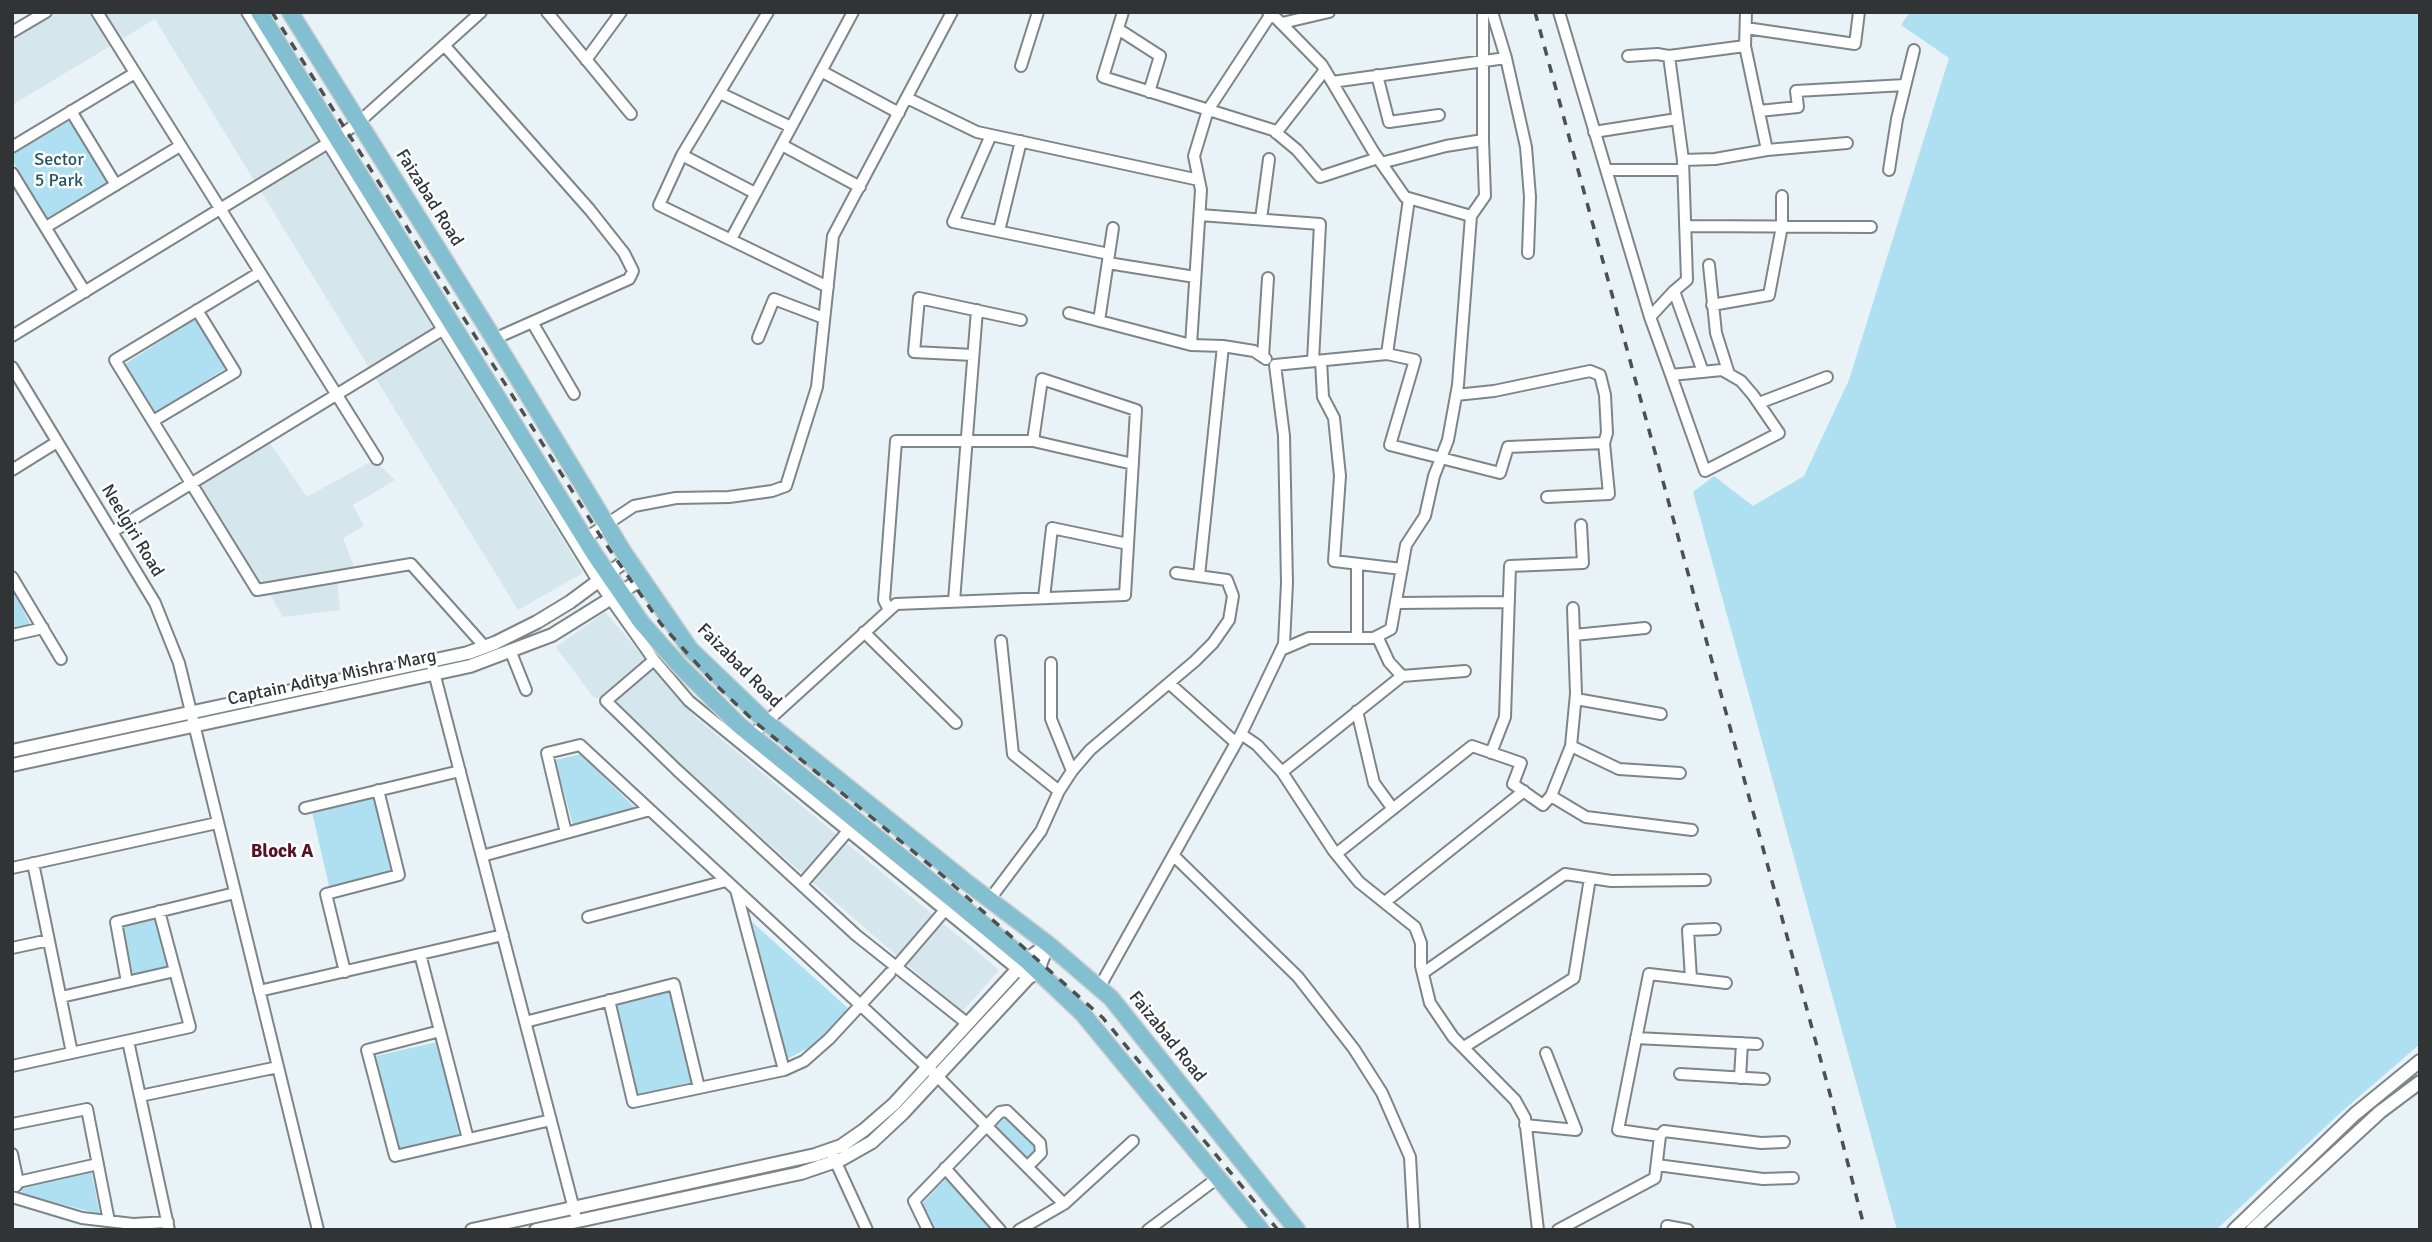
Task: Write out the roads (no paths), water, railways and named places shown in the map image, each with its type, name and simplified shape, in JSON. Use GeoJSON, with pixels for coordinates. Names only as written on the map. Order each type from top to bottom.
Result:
{"type":"FeatureCollection","features":[{"type":"Feature","properties":{"kind":"main road"},"geometry":{"type":"LineString","coordinates":[[259,12],[333,140],[448,326],[586,538],[603,577],[616,597],[678,665],[752,735],[1027,970],[1082,1013],[1261,1230]]}},
{"type":"Feature","properties":{"kind":"main road","name":"Faizabad Road"},"geometry":{"type":"LineString","coordinates":[[290,12],[628,559],[690,649],[765,721],[1048,944],[1111,998],[1297,1230]]}},
{"type":"Feature","properties":{"kind":"street"},"geometry":{"type":"LineString","coordinates":[[12,32],[46,12]]}},
{"type":"Feature","properties":{"kind":"street"},"geometry":{"type":"LineString","coordinates":[[97,12],[377,459]]}},
{"type":"Feature","properties":{"kind":"street"},"geometry":{"type":"LineString","coordinates":[[247,12],[333,140]]}},
{"type":"Feature","properties":{"kind":"street"},"geometry":{"type":"LineString","coordinates":[[12,336],[333,140],[359,122],[481,12]]}},
{"type":"Feature","properties":{"kind":"street"},"geometry":{"type":"LineString","coordinates":[[547,12],[631,114]]}},
{"type":"Feature","properties":{"kind":"street"},"geometry":{"type":"LineString","coordinates":[[586,60],[621,12]]}},
{"type":"Feature","properties":{"kind":"street"},"geometry":{"type":"LineString","coordinates":[[768,12],[682,155],[659,205],[828,287]]}},
{"type":"Feature","properties":{"kind":"street"},"geometry":{"type":"LineString","coordinates":[[731,239],[853,12]]}},
{"type":"Feature","properties":{"kind":"street"},"geometry":{"type":"LineString","coordinates":[[586,538],[634,506],[676,498],[729,497],[772,491],[786,486],[817,387],[833,236],[952,12]]}},
{"type":"Feature","properties":{"kind":"street"},"geometry":{"type":"LineString","coordinates":[[1021,66],[1038,12]]}},
{"type":"Feature","properties":{"kind":"street"},"geometry":{"type":"LineString","coordinates":[[1123,12],[1103,77],[1276,133],[1297,150],[1320,177],[1380,160],[1483,140]]}},
{"type":"Feature","properties":{"kind":"street"},"geometry":{"type":"LineString","coordinates":[[1282,23],[1329,12]]}},
{"type":"Feature","properties":{"kind":"street"},"geometry":{"type":"LineString","coordinates":[[1281,650],[1309,638],[1377,636],[1391,629],[1406,545],[1424,516],[1448,440],[1457,395],[1471,216],[1485,196],[1483,12]]}},
{"type":"Feature","properties":{"kind":"street"},"geometry":{"type":"LineString","coordinates":[[1492,12],[1506,58],[1526,147],[1530,197],[1528,253]]}},
{"type":"Feature","properties":{"kind":"street"},"geometry":{"type":"LineString","coordinates":[[1559,12],[1650,317],[1705,471],[1779,433],[1741,382],[1722,370],[1671,375]]}},
{"type":"Feature","properties":{"kind":"street"},"geometry":{"type":"LineString","coordinates":[[1746,12],[1745,46],[1767,150]]}},
{"type":"Feature","properties":{"kind":"street"},"geometry":{"type":"LineString","coordinates":[[1746,28],[1855,44],[1859,12]]}},
{"type":"Feature","properties":{"kind":"street"},"geometry":{"type":"LineString","coordinates":[[1191,345],[1202,190],[1194,156],[1208,110],[1269,13],[1282,23],[1325,70],[1405,197],[1471,216]]}},
{"type":"Feature","properties":{"kind":"street"},"geometry":{"type":"LineString","coordinates":[[1118,29],[1160,56],[1149,92]]}},
{"type":"Feature","properties":{"kind":"street"},"geometry":{"type":"LineString","coordinates":[[444,45],[590,210],[624,253],[632,271],[629,279],[494,339]]}},
{"type":"Feature","properties":{"kind":"street"},"geometry":{"type":"LineString","coordinates":[[1628,56],[1669,56],[1745,46]]}},
{"type":"Feature","properties":{"kind":"street"},"geometry":{"type":"LineString","coordinates":[[1889,170],[1897,119],[1914,50]]}},
{"type":"Feature","properties":{"kind":"street"},"geometry":{"type":"LineString","coordinates":[[1650,317],[1686,281],[1683,165],[1669,56]]}},
{"type":"Feature","properties":{"kind":"street"},"geometry":{"type":"LineString","coordinates":[[1332,82],[1506,58]]}},
{"type":"Feature","properties":{"kind":"street"},"geometry":{"type":"LineString","coordinates":[[1276,133],[1325,70]]}},
{"type":"Feature","properties":{"kind":"street"},"geometry":{"type":"LineString","coordinates":[[821,71],[899,113]]}},
{"type":"Feature","properties":{"kind":"street"},"geometry":{"type":"LineString","coordinates":[[12,147],[135,73]]}},
{"type":"Feature","properties":{"kind":"street"},"geometry":{"type":"LineString","coordinates":[[1377,75],[1389,122],[1439,115]]}},
{"type":"Feature","properties":{"kind":"street"},"geometry":{"type":"LineString","coordinates":[[1759,111],[1798,107],[1796,91],[1905,85]]}},
{"type":"Feature","properties":{"kind":"street"},"geometry":{"type":"LineString","coordinates":[[720,93],[791,127]]}},
{"type":"Feature","properties":{"kind":"street"},"geometry":{"type":"LineString","coordinates":[[907,98],[976,132],[1199,180]]}},
{"type":"Feature","properties":{"kind":"street"},"geometry":{"type":"LineString","coordinates":[[71,111],[116,185]]}},
{"type":"Feature","properties":{"kind":"street"},"geometry":{"type":"LineString","coordinates":[[1594,132],[1677,119]]}},
{"type":"Feature","properties":{"kind":"street"},"geometry":{"type":"LineString","coordinates":[[991,135],[953,222],[1195,277]]}},
{"type":"Feature","properties":{"kind":"street"},"geometry":{"type":"LineString","coordinates":[[999,231],[1021,141]]}},
{"type":"Feature","properties":{"kind":"street"},"geometry":{"type":"LineString","coordinates":[[1606,170],[1683,165],[1767,150],[1847,143]]}},
{"type":"Feature","properties":{"kind":"street"},"geometry":{"type":"LineString","coordinates":[[782,145],[860,187]]}},
{"type":"Feature","properties":{"kind":"street"},"geometry":{"type":"LineString","coordinates":[[46,227],[180,146]]}},
{"type":"Feature","properties":{"kind":"street"},"geometry":{"type":"LineString","coordinates":[[682,155],[755,193]]}},
{"type":"Feature","properties":{"kind":"street"},"geometry":{"type":"LineString","coordinates":[[1261,219],[1269,159]]}},
{"type":"Feature","properties":{"kind":"street"},"geometry":{"type":"LineString","coordinates":[[12,173],[85,292]]}},
{"type":"Feature","properties":{"kind":"street"},"geometry":{"type":"LineString","coordinates":[[1712,305],[1769,295],[1782,226],[1782,196]]}},
{"type":"Feature","properties":{"kind":"street"},"geometry":{"type":"LineString","coordinates":[[1387,354],[1409,199]]}},
{"type":"Feature","properties":{"kind":"street"},"geometry":{"type":"LineString","coordinates":[[1200,215],[1320,223],[1317,361],[1323,397],[1334,418],[1340,476],[1334,561],[1402,569]]}},
{"type":"Feature","properties":{"kind":"street"},"geometry":{"type":"LineString","coordinates":[[1685,226],[1871,227]]}},
{"type":"Feature","properties":{"kind":"street"},"geometry":{"type":"LineString","coordinates":[[1100,321],[1113,228]]}},
{"type":"Feature","properties":{"kind":"street"},"geometry":{"type":"LineString","coordinates":[[1709,265],[1716,333],[1729,374]]}},
{"type":"Feature","properties":{"kind":"street"},"geometry":{"type":"LineString","coordinates":[[259,272],[115,360],[257,590],[411,564],[485,647]]}},
{"type":"Feature","properties":{"kind":"street"},"geometry":{"type":"LineString","coordinates":[[1263,358],[1268,278]]}},
{"type":"Feature","properties":{"kind":"street"},"geometry":{"type":"LineString","coordinates":[[1674,291],[1703,372]]}},
{"type":"Feature","properties":{"kind":"street"},"geometry":{"type":"LineString","coordinates":[[973,355],[914,352],[919,298],[1021,320]]}},
{"type":"Feature","properties":{"kind":"street"},"geometry":{"type":"LineString","coordinates":[[758,338],[774,299],[824,318]]}},
{"type":"Feature","properties":{"kind":"street"},"geometry":{"type":"LineString","coordinates":[[153,421],[234,372],[197,310]]}},
{"type":"Feature","properties":{"kind":"street"},"geometry":{"type":"LineString","coordinates":[[954,601],[978,310]]}},
{"type":"Feature","properties":{"kind":"street"},"geometry":{"type":"LineString","coordinates":[[1069,313],[1191,345],[1254,351],[1275,365],[1387,354],[1415,360],[1390,445],[1441,459],[1500,473],[1508,447],[1604,443]]}},
{"type":"Feature","properties":{"kind":"street"},"geometry":{"type":"LineString","coordinates":[[532,322],[574,394]]}},
{"type":"Feature","properties":{"kind":"street"},"geometry":{"type":"LineString","coordinates":[[112,532],[448,326],[603,577]]}},
{"type":"Feature","properties":{"kind":"street"},"geometry":{"type":"LineString","coordinates":[[1199,576],[1223,346]]}},
{"type":"Feature","properties":{"kind":"street"},"geometry":{"type":"LineString","coordinates":[[1099,988],[1239,739],[1284,644],[1287,583],[1284,449],[1275,365]]}},
{"type":"Feature","properties":{"kind":"street","name":"Neelgiri Road"},"geometry":{"type":"LineString","coordinates":[[12,367],[155,603],[179,663],[318,1230]]}},
{"type":"Feature","properties":{"kind":"street"},"geometry":{"type":"LineString","coordinates":[[1457,395],[1494,391],[1590,371],[1600,375],[1605,396],[1607,433],[1604,443],[1609,494],[1546,497]]}},
{"type":"Feature","properties":{"kind":"street"},"geometry":{"type":"LineString","coordinates":[[1759,403],[1827,377]]}},
{"type":"Feature","properties":{"kind":"street"},"geometry":{"type":"LineString","coordinates":[[752,735],[896,604],[1125,595],[1136,410],[1042,379],[1033,441]]}},
{"type":"Feature","properties":{"kind":"street"},"geometry":{"type":"LineString","coordinates":[[889,610],[884,600],[896,441],[1033,441],[1133,464]]}},
{"type":"Feature","properties":{"kind":"street"},"geometry":{"type":"LineString","coordinates":[[12,470],[57,443]]}},
{"type":"Feature","properties":{"kind":"street"},"geometry":{"type":"LineString","coordinates":[[1490,753],[1505,717],[1510,566],[1583,563],[1581,525]]}},
{"type":"Feature","properties":{"kind":"street"},"geometry":{"type":"LineString","coordinates":[[1044,598],[1052,528],[1128,544]]}},
{"type":"Feature","properties":{"kind":"street","name":"Captain Aditya Mishra Marg"},"geometry":{"type":"LineString","coordinates":[[12,765],[485,647],[537,622],[570,602],[628,559]]}},
{"type":"Feature","properties":{"kind":"street"},"geometry":{"type":"LineString","coordinates":[[1357,564],[1357,638]]}},
{"type":"Feature","properties":{"kind":"street"},"geometry":{"type":"LineString","coordinates":[[990,899],[1041,831],[1059,791],[1090,750],[1170,684],[1213,643],[1230,621],[1233,596],[1227,580],[1176,573]]}},
{"type":"Feature","properties":{"kind":"street"},"geometry":{"type":"LineString","coordinates":[[12,577],[61,659]]}},
{"type":"Feature","properties":{"kind":"street","name":"Captain Aditya Mishra Marg"},"geometry":{"type":"LineString","coordinates":[[12,751],[470,666],[552,635],[642,579]]}},
{"type":"Feature","properties":{"kind":"street"},"geometry":{"type":"LineString","coordinates":[[616,597],[654,660],[689,701],[945,910],[1027,970]]}},
{"type":"Feature","properties":{"kind":"street"},"geometry":{"type":"LineString","coordinates":[[1396,603],[1509,603]]}},
{"type":"Feature","properties":{"kind":"street"},"geometry":{"type":"LineString","coordinates":[[1336,854],[1472,746],[1521,763],[1513,784],[1543,805],[1551,796],[1571,746],[1576,699],[1573,608]]}},
{"type":"Feature","properties":{"kind":"street"},"geometry":{"type":"LineString","coordinates":[[12,635],[43,628]]}},
{"type":"Feature","properties":{"kind":"street"},"geometry":{"type":"LineString","coordinates":[[1574,635],[1645,628]]}},
{"type":"Feature","properties":{"kind":"street"},"geometry":{"type":"LineString","coordinates":[[864,632],[956,723]]}},
{"type":"Feature","properties":{"kind":"street"},"geometry":{"type":"LineString","coordinates":[[1377,636],[1389,662],[1402,676]]}},
{"type":"Feature","properties":{"kind":"street"},"geometry":{"type":"LineString","coordinates":[[1001,641],[1013,754],[1059,791]]}},
{"type":"Feature","properties":{"kind":"street"},"geometry":{"type":"LineString","coordinates":[[510,650],[526,690]]}},
{"type":"Feature","properties":{"kind":"street"},"geometry":{"type":"LineString","coordinates":[[654,660],[606,701],[894,970],[968,1024]]}},
{"type":"Feature","properties":{"kind":"street"},"geometry":{"type":"LineString","coordinates":[[431,661],[577,1221]]}},
{"type":"Feature","properties":{"kind":"street"},"geometry":{"type":"LineString","coordinates":[[1051,663],[1051,719],[1072,771]]}},
{"type":"Feature","properties":{"kind":"street"},"geometry":{"type":"LineString","coordinates":[[1282,772],[1402,676],[1465,671]]}},
{"type":"Feature","properties":{"kind":"street"},"geometry":{"type":"LineString","coordinates":[[1170,684],[1239,739],[1257,745],[1282,772],[1336,854],[1359,882],[1415,927],[1421,943],[1423,973],[1430,1003],[1454,1037],[1515,1100],[1525,1125],[1538,1230]]}},
{"type":"Feature","properties":{"kind":"street"},"geometry":{"type":"LineString","coordinates":[[1576,699],[1661,713]]}},
{"type":"Feature","properties":{"kind":"street"},"geometry":{"type":"LineString","coordinates":[[1357,711],[1374,783],[1393,809]]}},
{"type":"Feature","properties":{"kind":"street"},"geometry":{"type":"LineString","coordinates":[[566,833],[547,752],[580,745],[932,1072],[1064,1204]]}},
{"type":"Feature","properties":{"kind":"street"},"geometry":{"type":"LineString","coordinates":[[1571,746],[1619,769],[1680,773]]}},
{"type":"Feature","properties":{"kind":"street"},"geometry":{"type":"LineString","coordinates":[[305,808],[460,771]]}},
{"type":"Feature","properties":{"kind":"street"},"geometry":{"type":"LineString","coordinates":[[345,972],[326,894],[399,875],[377,790]]}},
{"type":"Feature","properties":{"kind":"street"},"geometry":{"type":"LineString","coordinates":[[1385,902],[1524,792]]}},
{"type":"Feature","properties":{"kind":"street"},"geometry":{"type":"LineString","coordinates":[[1551,796],[1586,817],[1692,831]]}},
{"type":"Feature","properties":{"kind":"street"},"geometry":{"type":"LineString","coordinates":[[482,856],[650,810]]}},
{"type":"Feature","properties":{"kind":"street"},"geometry":{"type":"LineString","coordinates":[[12,868],[217,824]]}},
{"type":"Feature","properties":{"kind":"street"},"geometry":{"type":"LineString","coordinates":[[802,884],[848,831]]}},
{"type":"Feature","properties":{"kind":"street"},"geometry":{"type":"LineString","coordinates":[[1174,856],[1298,977],[1354,1049],[1382,1093],[1410,1157],[1414,1230]]}},
{"type":"Feature","properties":{"kind":"street"},"geometry":{"type":"LineString","coordinates":[[33,863],[72,1053]]}},
{"type":"Feature","properties":{"kind":"street"},"geometry":{"type":"LineString","coordinates":[[1423,973],[1565,874],[1611,881],[1705,880]]}},
{"type":"Feature","properties":{"kind":"street"},"geometry":{"type":"LineString","coordinates":[[1464,1047],[1574,978],[1590,878]]}},
{"type":"Feature","properties":{"kind":"street"},"geometry":{"type":"LineString","coordinates":[[588,917],[726,881]]}},
{"type":"Feature","properties":{"kind":"street"},"geometry":{"type":"LineString","coordinates":[[736,890],[784,1070]]}},
{"type":"Feature","properties":{"kind":"street"},"geometry":{"type":"LineString","coordinates":[[127,982],[116,922],[234,893]]}},
{"type":"Feature","properties":{"kind":"street"},"geometry":{"type":"LineString","coordinates":[[609,1000],[633,1102],[784,1070],[804,1061],[829,1039],[894,970],[945,910]]}},
{"type":"Feature","properties":{"kind":"street"},"geometry":{"type":"LineString","coordinates":[[12,1066],[190,1027],[159,911]]}},
{"type":"Feature","properties":{"kind":"street"},"geometry":{"type":"LineString","coordinates":[[1691,979],[1688,930],[1714,929]]}},
{"type":"Feature","properties":{"kind":"street"},"geometry":{"type":"LineString","coordinates":[[259,991],[503,935]]}},
{"type":"Feature","properties":{"kind":"street"},"geometry":{"type":"LineString","coordinates":[[12,948],[49,940]]}},
{"type":"Feature","properties":{"kind":"street"},"geometry":{"type":"LineString","coordinates":[[480,1229],[833,1156],[873,1142],[932,1072],[1048,944]]}},
{"type":"Feature","properties":{"kind":"street"},"geometry":{"type":"LineString","coordinates":[[420,954],[468,1139]]}},
{"type":"Feature","properties":{"kind":"street"},"geometry":{"type":"LineString","coordinates":[[932,1072],[968,1024],[1027,970]]}},
{"type":"Feature","properties":{"kind":"street"},"geometry":{"type":"LineString","coordinates":[[61,997],[175,971]]}},
{"type":"Feature","properties":{"kind":"street"},"geometry":{"type":"LineString","coordinates":[[1660,1136],[1618,1130],[1649,974],[1726,983]]}},
{"type":"Feature","properties":{"kind":"street"},"geometry":{"type":"LineString","coordinates":[[525,1022],[674,984],[699,1088]]}},
{"type":"Feature","properties":{"kind":"street"},"geometry":{"type":"LineString","coordinates":[[440,1031],[367,1050],[395,1156],[551,1120]]}},
{"type":"Feature","properties":{"kind":"street"},"geometry":{"type":"LineString","coordinates":[[1636,1038],[1757,1044]]}},
{"type":"Feature","properties":{"kind":"street"},"geometry":{"type":"LineString","coordinates":[[12,1154],[18,1182],[12,1197],[82,1217],[169,1226],[128,1041]]}},
{"type":"Feature","properties":{"kind":"street"},"geometry":{"type":"LineString","coordinates":[[1740,1078],[1742,1043]]}},
{"type":"Feature","properties":{"kind":"street"},"geometry":{"type":"LineString","coordinates":[[1525,1125],[1576,1130],[1546,1053]]}},
{"type":"Feature","properties":{"kind":"street"},"geometry":{"type":"LineString","coordinates":[[2252,1230],[2330,1149],[2355,1114],[2420,1061]]}},
{"type":"Feature","properties":{"kind":"street"},"geometry":{"type":"LineString","coordinates":[[140,1096],[278,1067]]}},
{"type":"Feature","properties":{"kind":"street"},"geometry":{"type":"LineString","coordinates":[[1680,1074],[1764,1079]]}},
{"type":"Feature","properties":{"kind":"street"},"geometry":{"type":"LineString","coordinates":[[2234,1230],[2330,1149],[2420,1083]]}},
{"type":"Feature","properties":{"kind":"street"},"geometry":{"type":"LineString","coordinates":[[12,1124],[87,1109],[110,1221]]}},
{"type":"Feature","properties":{"kind":"street"},"geometry":{"type":"LineString","coordinates":[[928,1230],[914,1200],[1000,1112],[1007,1111],[1040,1143],[1041,1153],[1028,1167]]}},
{"type":"Feature","properties":{"kind":"street"},"geometry":{"type":"LineString","coordinates":[[1558,1230],[1655,1178],[1660,1136],[1664,1131],[1761,1143],[1784,1142]]}},
{"type":"Feature","properties":{"kind":"street"},"geometry":{"type":"LineString","coordinates":[[1019,1230],[1064,1204],[1133,1141]]}},
{"type":"Feature","properties":{"kind":"street"},"geometry":{"type":"LineString","coordinates":[[536,1230],[801,1173],[833,1156]]}},
{"type":"Feature","properties":{"kind":"street"},"geometry":{"type":"LineString","coordinates":[[833,1156],[867,1230]]}},
{"type":"Feature","properties":{"kind":"street"},"geometry":{"type":"LineString","coordinates":[[18,1182],[98,1164]]}},
{"type":"Feature","properties":{"kind":"street"},"geometry":{"type":"LineString","coordinates":[[1657,1165],[1763,1179],[1793,1178]]}},
{"type":"Feature","properties":{"kind":"street"},"geometry":{"type":"LineString","coordinates":[[945,1168],[1000,1230]]}},
{"type":"Feature","properties":{"kind":"street"},"geometry":{"type":"LineString","coordinates":[[1148,1230],[1219,1177]]}},
{"type":"Feature","properties":{"kind":"street"},"geometry":{"type":"LineString","coordinates":[[1667,1230],[1667,1226],[1688,1230]]}},
{"type":"Feature","properties":{"kind":"railway"},"geometry":{"type":"LineString","coordinates":[[272,12],[601,537],[661,624],[717,686],[755,722],[942,875],[1103,1018],[1278,1230]]}},
{"type":"Feature","properties":{"kind":"railway"},"geometry":{"type":"LineString","coordinates":[[1535,12],[1865,1230]]}},
{"type":"Feature","properties":{"kind":"district","name":"Block A"},"geometry":{"type":"Point","coordinates":[282,852]}},
{"type":"Feature","properties":{"kind":"park label","name":"Sector 5 Park"},"geometry":{"type":"Point","coordinates":[59,170]}}]}
